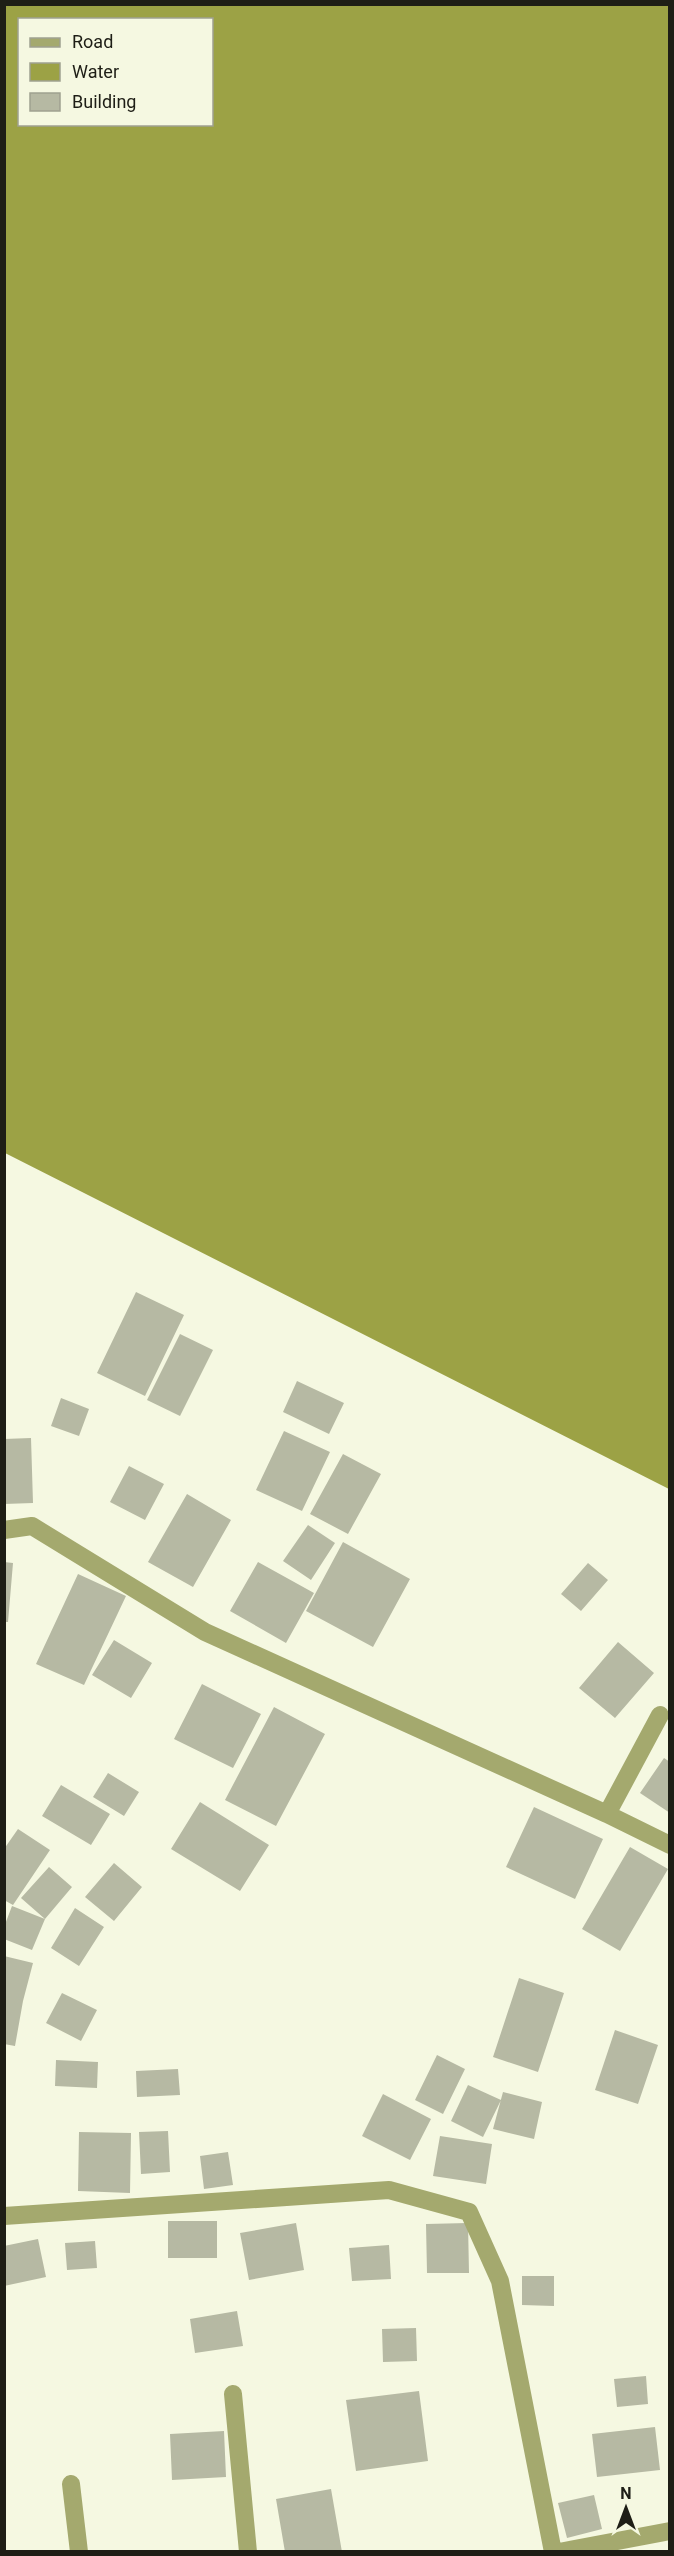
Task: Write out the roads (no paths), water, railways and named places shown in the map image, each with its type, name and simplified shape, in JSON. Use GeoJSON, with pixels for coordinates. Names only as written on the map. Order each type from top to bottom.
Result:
{"type":"FeatureCollection","features":[{"type":"Feature","properties":{"kind":"street"},"geometry":{"type":"LineString","coordinates":[[4,1530],[32,1526],[206,1632],[607,1814],[669,1845]]}},
{"type":"Feature","properties":{"kind":"street"},"geometry":{"type":"LineString","coordinates":[[607,1814],[660,1715]]}},
{"type":"Feature","properties":{"kind":"street"},"geometry":{"type":"LineString","coordinates":[[4,2216],[389,2190],[469,2212],[500,2281],[553,2552]]}},
{"type":"Feature","properties":{"kind":"street"},"geometry":{"type":"LineString","coordinates":[[233,2394],[248,2552]]}},
{"type":"Feature","properties":{"kind":"street"},"geometry":{"type":"LineString","coordinates":[[71,2484],[79,2552]]}},
{"type":"Feature","properties":{"kind":"street"},"geometry":{"type":"LineString","coordinates":[[559,2552],[669,2531]]}},
{"type":"Feature","properties":{"kind":"water"},"geometry":{"type":"Polygon","coordinates":[[[4,5],[669,5],[669,1489],[5,1153],[4,5]]]}}]}
